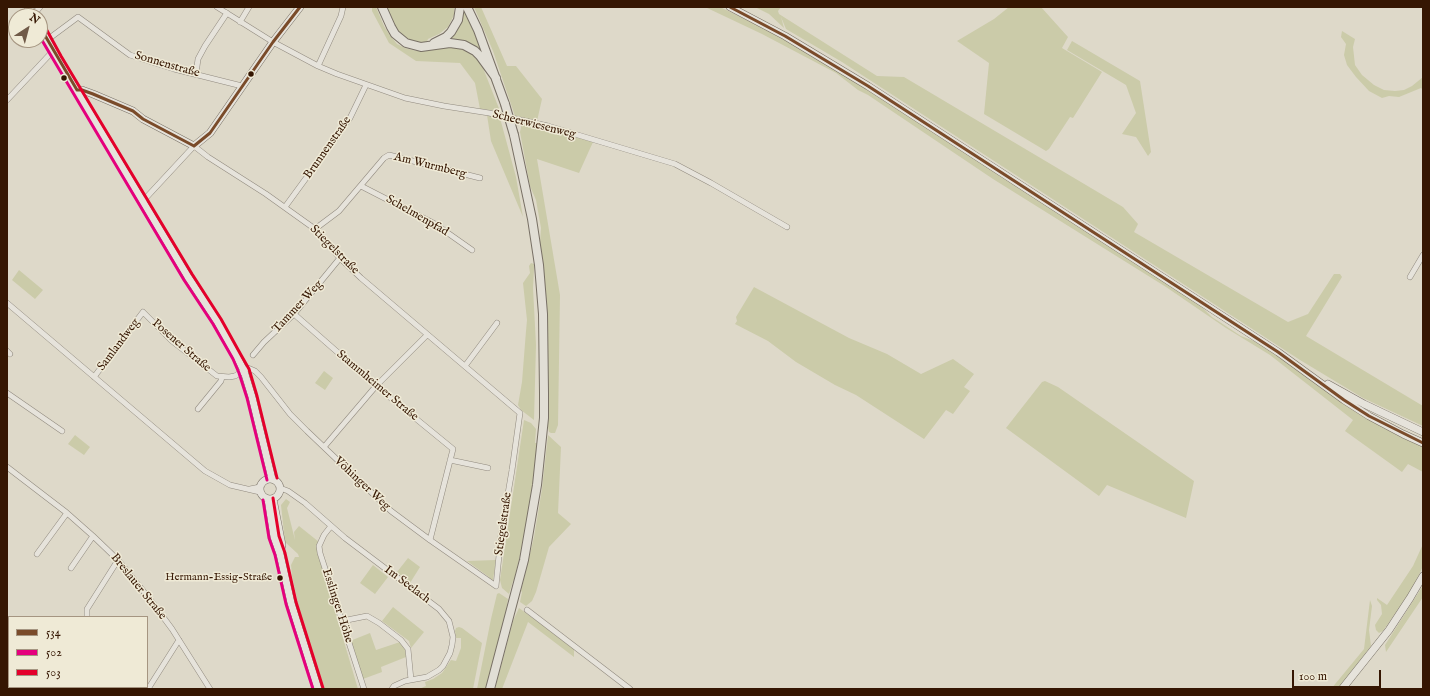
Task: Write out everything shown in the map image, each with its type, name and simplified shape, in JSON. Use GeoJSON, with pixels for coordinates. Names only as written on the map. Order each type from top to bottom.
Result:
{"type":"FeatureCollection","features":[{"type":"Feature","properties":{"kind":"main road"},"geometry":{"type":"LineString","coordinates":[[77,90],[82,90],[93,94],[133,112],[143,119],[194,146],[210,133],[273,42],[300,7]]}},
{"type":"Feature","properties":{"kind":"main road"},"geometry":{"type":"LineString","coordinates":[[382,7],[391,27],[401,39],[411,45],[421,47],[457,43],[470,48],[480,56],[496,78]]}},
{"type":"Feature","properties":{"kind":"main road"},"geometry":{"type":"LineString","coordinates":[[427,46],[440,40],[451,32],[458,20],[460,7]]}},
{"type":"Feature","properties":{"kind":"main road"},"geometry":{"type":"LineString","coordinates":[[467,7],[478,30],[496,78],[514,135],[532,219],[543,314],[544,418],[537,485],[530,529],[517,589],[490,689]]}},
{"type":"Feature","properties":{"kind":"main road"},"geometry":{"type":"LineString","coordinates":[[730,7],[785,36],[868,86],[1302,369],[1344,400],[1403,434],[1423,443]]}},
{"type":"Feature","properties":{"kind":"main road"},"geometry":{"type":"LineString","coordinates":[[48,43],[188,277],[217,321],[244,371],[260,425],[270,479]]}},
{"type":"Feature","properties":{"kind":"main road"},"geometry":{"type":"LineString","coordinates":[[1302,369],[1364,404],[1423,432]]}},
{"type":"Feature","properties":{"kind":"main road"},"geometry":{"type":"LineString","coordinates":[[270,479],[279,483],[280,488],[278,496],[270,499],[263,496],[260,489],[262,482],[270,479]]}},
{"type":"Feature","properties":{"kind":"main road"},"geometry":{"type":"LineString","coordinates":[[270,499],[274,537],[280,554],[291,603],[318,689]]}},
{"type":"Feature","properties":{"kind":"main road"},"geometry":{"type":"LineString","coordinates":[[1342,689],[1389,630],[1423,576]]}},
{"type":"Feature","properties":{"kind":"street","name":"Scheerwiesenweg"},"geometry":{"type":"LineString","coordinates":[[217,7],[273,42],[318,66],[366,85],[405,98],[489,113],[548,126],[675,164],[788,227]]}},
{"type":"Feature","properties":{"kind":"street"},"geometry":{"type":"LineString","coordinates":[[240,22],[249,7]]}},
{"type":"Feature","properties":{"kind":"street"},"geometry":{"type":"LineString","coordinates":[[318,66],[341,16],[343,7]]}},
{"type":"Feature","properties":{"kind":"street"},"geometry":{"type":"LineString","coordinates":[[196,74],[198,59],[227,13]]}},
{"type":"Feature","properties":{"kind":"street","name":"Sonnenstraße"},"geometry":{"type":"LineString","coordinates":[[48,39],[78,17],[130,55],[174,69],[242,86]]}},
{"type":"Feature","properties":{"kind":"street"},"geometry":{"type":"LineString","coordinates":[[7,100],[53,51]]}},
{"type":"Feature","properties":{"kind":"street","name":"Brunnenstraße"},"geometry":{"type":"LineString","coordinates":[[285,207],[350,118],[366,85]]}},
{"type":"Feature","properties":{"kind":"street"},"geometry":{"type":"LineString","coordinates":[[143,200],[194,146]]}},
{"type":"Feature","properties":{"kind":"street","name":"Stiegelstraße"},"geometry":{"type":"LineString","coordinates":[[194,146],[208,157],[285,207],[314,229],[340,258],[427,336],[465,366],[520,414],[501,535],[496,586]]}},
{"type":"Feature","properties":{"kind":"street","name":"Am Wurmberg"},"geometry":{"type":"LineString","coordinates":[[314,229],[339,211],[384,158],[389,155],[480,178]]}},
{"type":"Feature","properties":{"kind":"street","name":"Schelmenpfad"},"geometry":{"type":"LineString","coordinates":[[361,186],[435,224],[472,250]]}},
{"type":"Feature","properties":{"kind":"street"},"geometry":{"type":"LineString","coordinates":[[1410,277],[1423,255]]}},
{"type":"Feature","properties":{"kind":"street","name":"Tammer Weg"},"geometry":{"type":"LineString","coordinates":[[253,355],[264,342],[294,314],[340,258]]}},
{"type":"Feature","properties":{"kind":"street"},"geometry":{"type":"LineString","coordinates":[[7,303],[205,472],[230,484],[249,489],[260,489]]}},
{"type":"Feature","properties":{"kind":"street","name":"Posener Straße"},"geometry":{"type":"LineString","coordinates":[[143,312],[172,341],[216,376],[235,376],[244,371]]}},
{"type":"Feature","properties":{"kind":"street","name":"Samlandweg"},"geometry":{"type":"LineString","coordinates":[[94,377],[143,312]]}},
{"type":"Feature","properties":{"kind":"street","name":"Stammheimer Straße"},"geometry":{"type":"LineString","coordinates":[[294,314],[376,386],[453,449],[430,540]]}},
{"type":"Feature","properties":{"kind":"street"},"geometry":{"type":"LineString","coordinates":[[465,366],[497,323]]}},
{"type":"Feature","properties":{"kind":"street"},"geometry":{"type":"LineString","coordinates":[[324,447],[376,386],[427,336]]}},
{"type":"Feature","properties":{"kind":"street","name":"Vöhinger Weg"},"geometry":{"type":"LineString","coordinates":[[244,371],[248,368],[255,371],[290,414],[391,511],[496,586]]}},
{"type":"Feature","properties":{"kind":"street"},"geometry":{"type":"LineString","coordinates":[[198,409],[221,381],[222,377]]}},
{"type":"Feature","properties":{"kind":"street"},"geometry":{"type":"LineString","coordinates":[[7,392],[62,431]]}},
{"type":"Feature","properties":{"kind":"street"},"geometry":{"type":"LineString","coordinates":[[450,460],[488,468]]}},
{"type":"Feature","properties":{"kind":"street","name":"Breslauer Straße"},"geometry":{"type":"LineString","coordinates":[[7,467],[67,513],[94,536],[118,560],[152,602],[179,640],[210,689]]}},
{"type":"Feature","properties":{"kind":"street","name":"Im Seelach"},"geometry":{"type":"LineString","coordinates":[[280,488],[293,494],[358,548],[439,609],[449,621],[453,637],[450,653],[447,660],[439,670],[427,677],[398,684],[392,689]]}},
{"type":"Feature","properties":{"kind":"street"},"geometry":{"type":"LineString","coordinates":[[37,554],[67,513]]}},
{"type":"Feature","properties":{"kind":"street","name":"Esslinger Höhe"},"geometry":{"type":"LineString","coordinates":[[331,526],[324,535],[319,546],[320,553],[364,689]]}},
{"type":"Feature","properties":{"kind":"street"},"geometry":{"type":"LineString","coordinates":[[71,568],[94,536]]}},
{"type":"Feature","properties":{"kind":"street"},"geometry":{"type":"LineString","coordinates":[[87,616],[87,609],[118,560]]}},
{"type":"Feature","properties":{"kind":"street"},"geometry":{"type":"LineString","coordinates":[[527,610],[630,689]]}},
{"type":"Feature","properties":{"kind":"street"},"geometry":{"type":"LineString","coordinates":[[342,621],[367,616],[401,640],[408,649],[411,680]]}},
{"type":"Feature","properties":{"kind":"street"},"geometry":{"type":"LineString","coordinates":[[148,689],[179,640]]}},
{"type":"Feature","properties":{"kind":"green space"},"geometry":{"type":"Polygon","coordinates":[[[372,7],[376,7],[384,26],[397,44],[405,48],[416,51],[426,51],[445,47],[456,47],[471,53],[480,62],[483,68],[500,111],[480,109],[475,83],[460,63],[416,61],[389,43],[372,11],[372,7]]]}},
{"type":"Feature","properties":{"kind":"green space"},"geometry":{"type":"Polygon","coordinates":[[[386,7],[454,7],[454,15],[448,27],[439,34],[428,39],[427,42],[422,43],[409,40],[400,33],[386,7]]]}},
{"type":"Feature","properties":{"kind":"green space"},"geometry":{"type":"Polygon","coordinates":[[[474,7],[481,7],[507,66],[516,66],[542,99],[537,121],[515,116],[493,51],[474,7]]]}},
{"type":"Feature","properties":{"kind":"green space"},"geometry":{"type":"Polygon","coordinates":[[[705,7],[720,7],[790,41],[825,62],[1200,305],[1212,317],[1241,336],[1259,343],[1368,419],[1423,447],[1423,472],[1408,464],[1402,472],[1345,431],[1353,420],[1270,355],[1226,328],[1166,287],[993,179],[868,95],[858,90],[836,73],[762,34],[705,7]]]}},
{"type":"Feature","properties":{"kind":"green space"},"geometry":{"type":"Polygon","coordinates":[[[755,7],[781,7],[778,11],[779,14],[877,76],[904,77],[1123,207],[1138,224],[1134,232],[1288,322],[1308,314],[1334,274],[1340,274],[1342,277],[1306,336],[1423,406],[1423,426],[1363,398],[1300,360],[842,62],[786,29],[781,17],[784,28],[769,14],[755,7]]]}},
{"type":"Feature","properties":{"kind":"green space"},"geometry":{"type":"Polygon","coordinates":[[[1009,7],[1041,7],[1068,37],[1062,48],[1102,72],[1073,118],[1070,117],[1049,149],[1046,151],[984,114],[989,63],[957,41],[994,19],[1009,7]]]}},
{"type":"Feature","properties":{"kind":"green space"},"geometry":{"type":"Polygon","coordinates":[[[463,12],[467,16],[481,48],[480,51],[467,42],[449,38],[458,29],[463,12]]]}},
{"type":"Feature","properties":{"kind":"green space"},"geometry":{"type":"Polygon","coordinates":[[[1342,31],[1355,39],[1353,47],[1355,65],[1362,75],[1374,85],[1384,90],[1404,90],[1412,86],[1423,77],[1423,90],[1421,88],[1399,97],[1389,96],[1382,98],[1369,91],[1347,65],[1344,55],[1346,44],[1341,37],[1342,31]]]}},
{"type":"Feature","properties":{"kind":"green space"},"geometry":{"type":"Polygon","coordinates":[[[1072,41],[1140,81],[1151,152],[1148,156],[1136,137],[1122,134],[1136,113],[1126,85],[1067,50],[1072,41]]]}},
{"type":"Feature","properties":{"kind":"green space"},"geometry":{"type":"Polygon","coordinates":[[[487,115],[500,118],[516,177],[523,217],[491,141],[487,115]]]}},
{"type":"Feature","properties":{"kind":"green space"},"geometry":{"type":"Polygon","coordinates":[[[522,123],[593,142],[579,173],[537,159],[560,295],[558,425],[555,433],[549,432],[548,427],[548,346],[546,304],[540,243],[541,228],[536,200],[530,186],[520,132],[522,123]]]}},
{"type":"Feature","properties":{"kind":"green space"},"geometry":{"type":"Polygon","coordinates":[[[531,263],[534,264],[533,288],[536,345],[534,420],[521,410],[518,405],[522,382],[527,320],[523,283],[530,273],[529,266],[531,263]]]}},
{"type":"Feature","properties":{"kind":"green space"},"geometry":{"type":"Polygon","coordinates":[[[19,270],[43,290],[35,299],[12,280],[19,270]]]}},
{"type":"Feature","properties":{"kind":"green space"},"geometry":{"type":"Polygon","coordinates":[[[754,287],[849,338],[887,354],[921,374],[953,359],[974,374],[964,387],[970,391],[953,414],[946,410],[924,439],[856,395],[835,385],[796,362],[768,341],[735,324],[737,321],[736,317],[754,287]]]}},
{"type":"Feature","properties":{"kind":"green space"},"geometry":{"type":"Polygon","coordinates":[[[324,371],[333,378],[325,390],[315,383],[324,371]]]}},
{"type":"Feature","properties":{"kind":"green space"},"geometry":{"type":"Polygon","coordinates":[[[1045,381],[1058,387],[1194,481],[1186,518],[1107,485],[1099,496],[1006,428],[1042,382],[1045,381]]]}},
{"type":"Feature","properties":{"kind":"green space"},"geometry":{"type":"Polygon","coordinates":[[[524,420],[531,423],[536,429],[535,443],[537,443],[526,531],[509,594],[502,588],[500,580],[524,420]]]}},
{"type":"Feature","properties":{"kind":"green space"},"geometry":{"type":"Polygon","coordinates":[[[75,435],[90,447],[84,455],[68,444],[75,435]]]}},
{"type":"Feature","properties":{"kind":"green space"},"geometry":{"type":"Polygon","coordinates":[[[548,435],[561,447],[558,513],[571,524],[549,547],[536,592],[532,601],[526,606],[520,602],[521,591],[534,537],[542,489],[548,435]]]}},
{"type":"Feature","properties":{"kind":"green space"},"geometry":{"type":"Polygon","coordinates":[[[286,499],[290,502],[287,508],[295,540],[294,532],[299,526],[319,542],[317,550],[358,689],[325,689],[310,647],[292,576],[291,565],[295,557],[299,557],[298,554],[285,542],[281,505],[286,499]]]}},
{"type":"Feature","properties":{"kind":"green space"},"geometry":{"type":"Polygon","coordinates":[[[1423,544],[1423,566],[1418,577],[1408,595],[1383,631],[1379,633],[1376,630],[1375,625],[1382,614],[1381,605],[1377,598],[1387,605],[1413,566],[1423,544]]]}},
{"type":"Feature","properties":{"kind":"green space"},"geometry":{"type":"Polygon","coordinates":[[[408,558],[420,567],[410,583],[397,572],[408,558]]]}},
{"type":"Feature","properties":{"kind":"green space"},"geometry":{"type":"Polygon","coordinates":[[[496,560],[493,580],[488,579],[489,577],[467,561],[496,560]]]}},
{"type":"Feature","properties":{"kind":"green space"},"geometry":{"type":"Polygon","coordinates":[[[373,565],[388,577],[375,594],[360,583],[373,565]]]}},
{"type":"Feature","properties":{"kind":"green space"},"geometry":{"type":"Polygon","coordinates":[[[1422,587],[1423,597],[1386,652],[1385,645],[1422,587]]]}},
{"type":"Feature","properties":{"kind":"green space"},"geometry":{"type":"Polygon","coordinates":[[[499,593],[508,599],[504,622],[486,689],[477,689],[491,619],[497,594],[499,593]]]}},
{"type":"Feature","properties":{"kind":"green space"},"geometry":{"type":"Polygon","coordinates":[[[1370,600],[1372,606],[1369,630],[1371,646],[1338,689],[1331,689],[1364,649],[1370,600]]]}},
{"type":"Feature","properties":{"kind":"green space"},"geometry":{"type":"Polygon","coordinates":[[[393,607],[424,632],[411,648],[409,641],[382,621],[393,607]]]}},
{"type":"Feature","properties":{"kind":"green space"},"geometry":{"type":"Polygon","coordinates":[[[519,608],[574,648],[574,657],[528,622],[502,689],[495,689],[513,621],[519,608]]]}},
{"type":"Feature","properties":{"kind":"green space"},"geometry":{"type":"Polygon","coordinates":[[[459,627],[482,643],[473,689],[419,689],[426,686],[425,682],[442,673],[451,660],[456,661],[461,648],[461,638],[456,638],[455,631],[456,628],[459,627]]]}},
{"type":"Feature","properties":{"kind":"green space"},"geometry":{"type":"Polygon","coordinates":[[[370,633],[376,650],[400,642],[405,648],[406,657],[381,667],[382,672],[363,679],[350,641],[370,633]]]}},
{"type":"Feature","properties":{"kind":"transit line","name":"534"},"geometry":{"type":"LineString","coordinates":[[194,146],[210,133],[273,42],[300,7]]}},
{"type":"Feature","properties":{"kind":"transit line","name":"534"},"geometry":{"type":"LineString","coordinates":[[730,7],[785,36],[868,86],[1278,352],[1344,400],[1369,416],[1423,443]]}},
{"type":"Feature","properties":{"kind":"transit line","name":"503"},"geometry":{"type":"LineString","coordinates":[[48,32],[192,274],[221,319],[249,369],[277,478]]}},
{"type":"Feature","properties":{"kind":"transit line","name":"534"},"geometry":{"type":"LineString","coordinates":[[48,41],[77,90]]}},
{"type":"Feature","properties":{"kind":"transit line","name":"502"},"geometry":{"type":"LineString","coordinates":[[47,48],[184,280],[213,324],[233,359],[247,398],[267,480]]}},
{"type":"Feature","properties":{"kind":"transit line","name":"534"},"geometry":{"type":"LineString","coordinates":[[77,90],[82,90],[93,94],[133,111],[143,119],[194,146]]}},
{"type":"Feature","properties":{"kind":"transit line","name":"503"},"geometry":{"type":"LineString","coordinates":[[273,498],[279,536],[285,553],[296,602],[323,688]]}},
{"type":"Feature","properties":{"kind":"transit line","name":"502"},"geometry":{"type":"LineString","coordinates":[[263,500],[269,538],[275,555],[286,604],[313,689]]}},
{"type":"Feature","properties":{"kind":"place","name":"Hermann-Essig-Straße"},"geometry":{"type":"Point","coordinates":[280,578]}}]}
